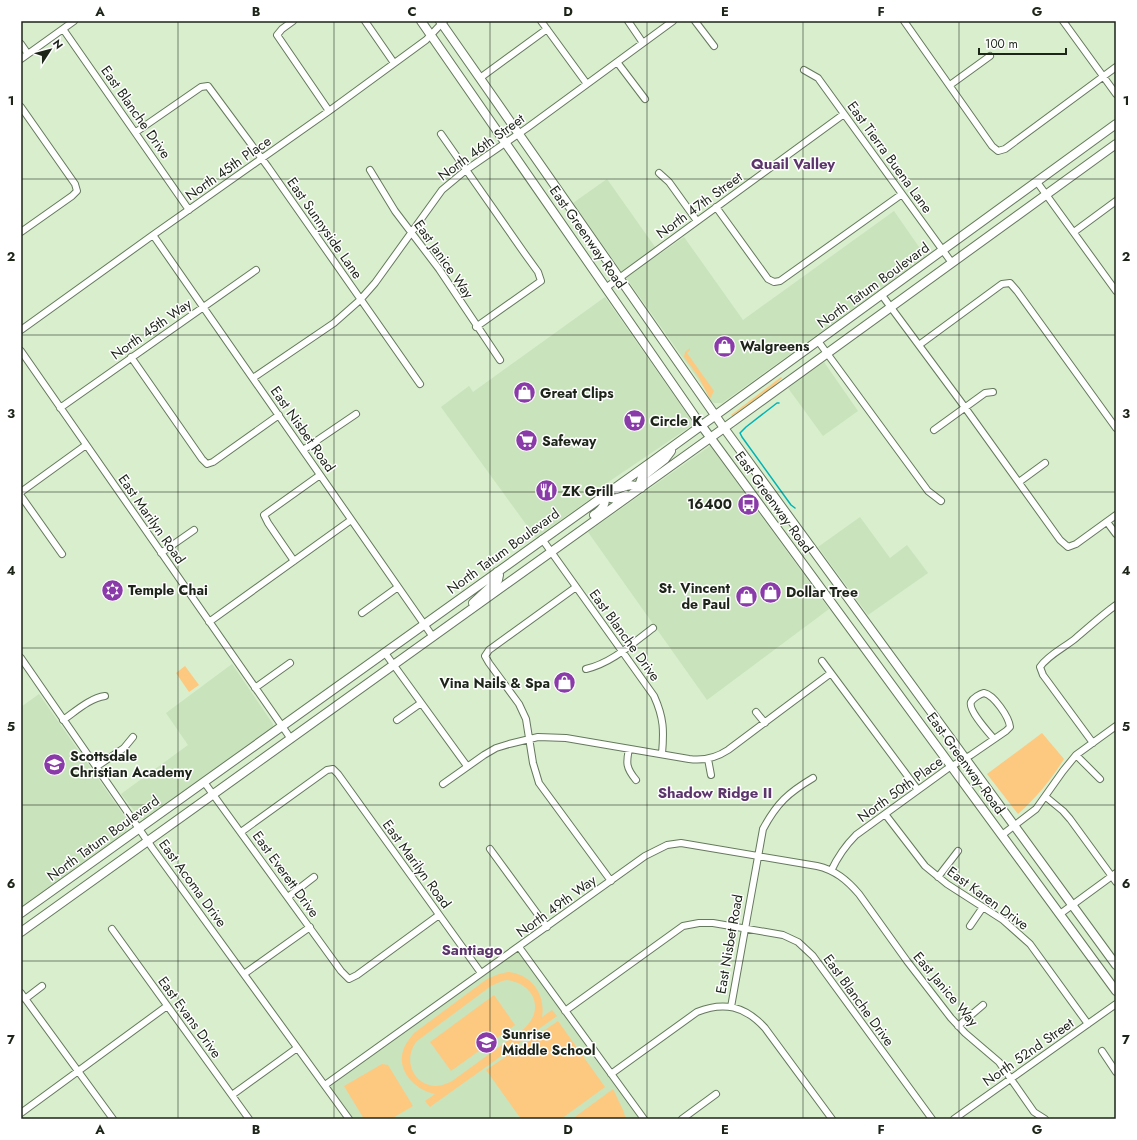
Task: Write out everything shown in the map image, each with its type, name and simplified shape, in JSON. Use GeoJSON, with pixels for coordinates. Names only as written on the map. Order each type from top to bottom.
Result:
{"type":"FeatureCollection","features":[{"type":"Feature","properties":{"kind":"main road","name":"East Greenway Road"},"geometry":{"type":"LineString","coordinates":[[421,21],[702,425],[1116,991]]}},
{"type":"Feature","properties":{"kind":"main road","name":"East Greenway Road"},"geometry":{"type":"LineString","coordinates":[[442,22],[518,134],[715,416],[1116,965]]}},
{"type":"Feature","properties":{"kind":"main road","name":"North Tatum Boulevard"},"geometry":{"type":"LineString","coordinates":[[21,913],[715,416],[1116,124]]}},
{"type":"Feature","properties":{"kind":"main road","name":"North Tatum Boulevard"},"geometry":{"type":"LineString","coordinates":[[21,932],[641,488],[1116,144]]}},
{"type":"Feature","properties":{"kind":"main road"},"geometry":{"type":"LineString","coordinates":[[637,331],[649,322]]}},
{"type":"Feature","properties":{"kind":"main road"},"geometry":{"type":"LineString","coordinates":[[605,495],[610,499],[614,499],[641,488],[640,483],[642,477],[665,459],[679,441]]}},
{"type":"Feature","properties":{"kind":"main road"},"geometry":{"type":"LineString","coordinates":[[551,552],[559,540],[602,509],[606,501],[605,495]]}},
{"type":"Feature","properties":{"kind":"main road"},"geometry":{"type":"LineString","coordinates":[[466,613],[475,601],[498,580],[499,575],[497,572]]}},
{"type":"Feature","properties":{"kind":"street"},"geometry":{"type":"LineString","coordinates":[[21,59],[74,21]]}},
{"type":"Feature","properties":{"kind":"street"},"geometry":{"type":"LineString","coordinates":[[293,21],[276,35],[329,111]]}},
{"type":"Feature","properties":{"kind":"street"},"geometry":{"type":"LineString","coordinates":[[365,21],[394,63]]}},
{"type":"Feature","properties":{"kind":"street"},"geometry":{"type":"LineString","coordinates":[[541,21],[587,84]]}},
{"type":"Feature","properties":{"kind":"street"},"geometry":{"type":"LineString","coordinates":[[628,21],[643,43]]}},
{"type":"Feature","properties":{"kind":"street","name":"North 46th Street"},"geometry":{"type":"LineString","coordinates":[[253,378],[334,323],[360,300],[375,283],[442,190],[466,170],[506,143],[673,21]]}},
{"type":"Feature","properties":{"kind":"street"},"geometry":{"type":"LineString","coordinates":[[695,21],[714,46]]}},
{"type":"Feature","properties":{"kind":"street"},"geometry":{"type":"LineString","coordinates":[[904,21],[992,146],[998,151],[1005,149],[1116,67]]}},
{"type":"Feature","properties":{"kind":"street"},"geometry":{"type":"LineString","coordinates":[[1063,21],[1116,94]]}},
{"type":"Feature","properties":{"kind":"street","name":"North 45th Place"},"geometry":{"type":"LineString","coordinates":[[21,330],[329,111],[426,40],[442,22]]}},
{"type":"Feature","properties":{"kind":"street","name":"East Blanche Drive"},"geometry":{"type":"LineString","coordinates":[[63,29],[189,210]]}},
{"type":"Feature","properties":{"kind":"street"},"geometry":{"type":"LineString","coordinates":[[480,78],[547,29]]}},
{"type":"Feature","properties":{"kind":"street"},"geometry":{"type":"LineString","coordinates":[[21,44],[28,54]]}},
{"type":"Feature","properties":{"kind":"street"},"geometry":{"type":"LineString","coordinates":[[950,85],[990,56]]}},
{"type":"Feature","properties":{"kind":"street"},"geometry":{"type":"LineString","coordinates":[[617,62],[645,99]]}},
{"type":"Feature","properties":{"kind":"street","name":"East Tierra Buena Lane"},"geometry":{"type":"LineString","coordinates":[[804,70],[818,78],[952,263]]}},
{"type":"Feature","properties":{"kind":"street","name":"East Sunnyside Lane"},"geometry":{"type":"LineString","coordinates":[[136,132],[201,87],[208,86],[262,159],[420,384]]}},
{"type":"Feature","properties":{"kind":"street"},"geometry":{"type":"LineString","coordinates":[[21,107],[75,184],[77,191],[21,232]]}},
{"type":"Feature","properties":{"kind":"street","name":"North 47th Street"},"geometry":{"type":"LineString","coordinates":[[607,287],[844,114]]}},
{"type":"Feature","properties":{"kind":"street"},"geometry":{"type":"LineString","coordinates":[[441,134],[538,272],[541,281],[476,326]]}},
{"type":"Feature","properties":{"kind":"street","name":"East Janice Way"},"geometry":{"type":"LineString","coordinates":[[370,170],[395,211],[439,269],[500,360]]}},
{"type":"Feature","properties":{"kind":"street"},"geometry":{"type":"LineString","coordinates":[[659,173],[669,182],[697,221]]}},
{"type":"Feature","properties":{"kind":"street"},"geometry":{"type":"LineString","coordinates":[[1037,182],[1116,291]]}},
{"type":"Feature","properties":{"kind":"street"},"geometry":{"type":"LineString","coordinates":[[716,207],[768,279],[774,282],[780,281],[902,194]]}},
{"type":"Feature","properties":{"kind":"street"},"geometry":{"type":"LineString","coordinates":[[1074,232],[1116,201]]}},
{"type":"Feature","properties":{"kind":"street","name":"East Nisbet Road"},"geometry":{"type":"LineString","coordinates":[[153,235],[433,637]]}},
{"type":"Feature","properties":{"kind":"street","name":"North 45th Way"},"geometry":{"type":"LineString","coordinates":[[60,408],[256,270]]}},
{"type":"Feature","properties":{"kind":"street"},"geometry":{"type":"LineString","coordinates":[[919,345],[1002,284],[1010,283],[1116,428]]}},
{"type":"Feature","properties":{"kind":"street"},"geometry":{"type":"LineString","coordinates":[[881,294],[965,407],[1060,540],[1068,547],[1076,544],[1116,515]]}},
{"type":"Feature","properties":{"kind":"street"},"geometry":{"type":"LineString","coordinates":[[818,341],[928,491],[941,501]]}},
{"type":"Feature","properties":{"kind":"street","name":"East Marilyn Road"},"geometry":{"type":"LineString","coordinates":[[21,351],[290,739]]}},
{"type":"Feature","properties":{"kind":"street"},"geometry":{"type":"LineString","coordinates":[[131,358],[207,464],[213,462],[279,415]]}},
{"type":"Feature","properties":{"kind":"street"},"geometry":{"type":"LineString","coordinates":[[934,430],[984,393],[994,392]]}},
{"type":"Feature","properties":{"kind":"street"},"geometry":{"type":"LineString","coordinates":[[303,450],[356,414]]}},
{"type":"Feature","properties":{"kind":"street"},"geometry":{"type":"LineString","coordinates":[[21,492],[86,445]]}},
{"type":"Feature","properties":{"kind":"street"},"geometry":{"type":"LineString","coordinates":[[1019,482],[1045,463]]}},
{"type":"Feature","properties":{"kind":"street"},"geometry":{"type":"LineString","coordinates":[[294,561],[264,515],[320,475]]}},
{"type":"Feature","properties":{"kind":"street"},"geometry":{"type":"LineString","coordinates":[[21,496],[62,554]]}},
{"type":"Feature","properties":{"kind":"street"},"geometry":{"type":"LineString","coordinates":[[209,622],[351,520]]}},
{"type":"Feature","properties":{"kind":"street"},"geometry":{"type":"LineString","coordinates":[[1107,522],[1116,534]]}},
{"type":"Feature","properties":{"kind":"street"},"geometry":{"type":"LineString","coordinates":[[161,553],[194,530]]}},
{"type":"Feature","properties":{"kind":"street","name":"East Blanche Drive"},"geometry":{"type":"LineString","coordinates":[[542,540],[654,696],[664,731],[662,754]]}},
{"type":"Feature","properties":{"kind":"street"},"geometry":{"type":"LineString","coordinates":[[362,613],[398,587]]}},
{"type":"Feature","properties":{"kind":"street"},"geometry":{"type":"LineString","coordinates":[[576,587],[489,650],[485,656],[519,704],[526,719],[533,763],[539,783],[611,881]]}},
{"type":"Feature","properties":{"kind":"street"},"geometry":{"type":"LineString","coordinates":[[1093,743],[1043,675],[1040,667],[1044,661],[1075,639],[1105,612],[1116,605]]}},
{"type":"Feature","properties":{"kind":"street"},"geometry":{"type":"LineString","coordinates":[[586,669],[596,667],[622,651],[654,628]]}},
{"type":"Feature","properties":{"kind":"street"},"geometry":{"type":"LineString","coordinates":[[385,652],[467,766]]}},
{"type":"Feature","properties":{"kind":"street","name":"East Acoma Drive"},"geometry":{"type":"LineString","coordinates":[[21,658],[148,841],[349,1119]]}},
{"type":"Feature","properties":{"kind":"street"},"geometry":{"type":"LineString","coordinates":[[822,661],[918,790]]}},
{"type":"Feature","properties":{"kind":"street"},"geometry":{"type":"LineString","coordinates":[[255,688],[290,663]]}},
{"type":"Feature","properties":{"kind":"street"},"geometry":{"type":"LineString","coordinates":[[443,784],[467,766],[496,748],[538,737],[566,738],[694,760],[714,758],[728,750],[831,673]]}},
{"type":"Feature","properties":{"kind":"street","name":"North 50th Place"},"geometry":{"type":"LineString","coordinates":[[831,871],[839,854],[856,835],[952,766],[966,758],[994,739],[1010,727],[1009,721],[992,697],[984,693],[972,700],[971,708],[994,739]]}},
{"type":"Feature","properties":{"kind":"street"},"geometry":{"type":"LineString","coordinates":[[63,720],[90,701],[105,696]]}},
{"type":"Feature","properties":{"kind":"street"},"geometry":{"type":"LineString","coordinates":[[397,720],[421,703]]}},
{"type":"Feature","properties":{"kind":"street"},"geometry":{"type":"LineString","coordinates":[[756,712],[765,723]]}},
{"type":"Feature","properties":{"kind":"street"},"geometry":{"type":"LineString","coordinates":[[1002,835],[1036,809],[1076,755],[1116,726]]}},
{"type":"Feature","properties":{"kind":"street"},"geometry":{"type":"LineString","coordinates":[[96,767],[124,748],[133,737]]}},
{"type":"Feature","properties":{"kind":"street"},"geometry":{"type":"LineString","coordinates":[[629,749],[627,766],[629,772],[636,780]]}},
{"type":"Feature","properties":{"kind":"street"},"geometry":{"type":"LineString","coordinates":[[1076,755],[1100,779]]}},
{"type":"Feature","properties":{"kind":"street"},"geometry":{"type":"LineString","coordinates":[[708,759],[711,775]]}},
{"type":"Feature","properties":{"kind":"street","name":"East Marilyn Road"},"geometry":{"type":"LineString","coordinates":[[241,832],[327,770],[332,769],[338,774],[481,974]]}},
{"type":"Feature","properties":{"kind":"street","name":"East Nisbet Road"},"geometry":{"type":"LineString","coordinates":[[813,778],[803,784],[780,803],[771,814],[763,829],[731,1007],[748,1013],[757,1019],[832,1119]]}},
{"type":"Feature","properties":{"kind":"street","name":"East Everett Drive"},"geometry":{"type":"LineString","coordinates":[[204,782],[342,972],[349,979],[439,915]]}},
{"type":"Feature","properties":{"kind":"street"},"geometry":{"type":"LineString","coordinates":[[1046,797],[1070,820],[1114,875],[1116,882]]}},
{"type":"Feature","properties":{"kind":"street","name":"East Karen Drive"},"geometry":{"type":"LineString","coordinates":[[885,814],[924,866],[1009,925],[1030,944],[1088,1024]]}},
{"type":"Feature","properties":{"kind":"street","name":"North 49th Way"},"geometry":{"type":"LineString","coordinates":[[325,1086],[645,856],[667,845],[681,843],[817,866],[831,871]]}},
{"type":"Feature","properties":{"kind":"street"},"geometry":{"type":"LineString","coordinates":[[490,849],[547,927]]}},
{"type":"Feature","properties":{"kind":"street"},"geometry":{"type":"LineString","coordinates":[[938,877],[958,851]]}},
{"type":"Feature","properties":{"kind":"street","name":"East Janice Way"},"geometry":{"type":"LineString","coordinates":[[831,871],[840,875],[851,885],[911,967],[958,1026],[992,1056],[1011,1078],[1034,1112],[1045,1119]]}},
{"type":"Feature","properties":{"kind":"street"},"geometry":{"type":"LineString","coordinates":[[1060,914],[1114,875]]}},
{"type":"Feature","properties":{"kind":"street"},"geometry":{"type":"LineString","coordinates":[[288,897],[314,877]]}},
{"type":"Feature","properties":{"kind":"street"},"geometry":{"type":"LineString","coordinates":[[970,926],[983,907]]}},
{"type":"Feature","properties":{"kind":"street","name":"East Blanche Drive"},"geometry":{"type":"LineString","coordinates":[[565,1011],[683,926],[699,922],[722,924],[783,935],[792,938],[813,956],[932,1119]]}},
{"type":"Feature","properties":{"kind":"street"},"geometry":{"type":"LineString","coordinates":[[244,974],[310,927]]}},
{"type":"Feature","properties":{"kind":"street","name":"East Evans Drive"},"geometry":{"type":"LineString","coordinates":[[112,930],[249,1119]]}},
{"type":"Feature","properties":{"kind":"street"},"geometry":{"type":"LineString","coordinates":[[519,947],[644,1119]]}},
{"type":"Feature","properties":{"kind":"street"},"geometry":{"type":"LineString","coordinates":[[42,986],[23,996],[113,1119]]}},
{"type":"Feature","properties":{"kind":"street","name":"North 52nd Street"},"geometry":{"type":"LineString","coordinates":[[954,1119],[1116,1004]]}},
{"type":"Feature","properties":{"kind":"street"},"geometry":{"type":"LineString","coordinates":[[958,1026],[983,1005]]}},
{"type":"Feature","properties":{"kind":"street"},"geometry":{"type":"LineString","coordinates":[[21,1113],[167,1006]]}},
{"type":"Feature","properties":{"kind":"street"},"geometry":{"type":"LineString","coordinates":[[611,1074],[697,1012],[714,1007],[731,1007]]}},
{"type":"Feature","properties":{"kind":"street"},"geometry":{"type":"LineString","coordinates":[[232,1095],[298,1048]]}},
{"type":"Feature","properties":{"kind":"street"},"geometry":{"type":"LineString","coordinates":[[1102,1051],[1116,1072]]}},
{"type":"Feature","properties":{"kind":"street"},"geometry":{"type":"LineString","coordinates":[[682,1119],[716,1094]]}},
{"type":"Feature","properties":{"kind":"shaded area"},"geometry":{"type":"Polygon","coordinates":[[[607,179],[660,254],[684,237],[743,320],[894,211],[926,257],[722,403],[714,403],[710,400],[705,389],[573,203],[607,179]]]}},
{"type":"Feature","properties":{"kind":"shaded area"},"geometry":{"type":"Polygon","coordinates":[[[605,297],[694,424],[604,485],[597,494],[536,538],[441,407],[469,386],[473,392],[605,297]]]}},
{"type":"Feature","properties":{"kind":"shaded area"},"geometry":{"type":"Polygon","coordinates":[[[690,348],[687,353],[714,391],[710,399],[698,376],[684,357],[685,352],[690,348]]]}},
{"type":"Feature","properties":{"kind":"shaded area"},"geometry":{"type":"Polygon","coordinates":[[[824,362],[858,411],[823,436],[788,388],[824,362]]]}},
{"type":"Feature","properties":{"kind":"shaded area"},"geometry":{"type":"Polygon","coordinates":[[[781,377],[782,378],[774,386],[732,416],[731,415],[781,377]]]}},
{"type":"Feature","properties":{"kind":"shaded area"},"geometry":{"type":"Polygon","coordinates":[[[710,446],[829,609],[707,700],[588,532],[710,446]]]}},
{"type":"Feature","properties":{"kind":"shaded area"},"geometry":{"type":"Polygon","coordinates":[[[860,517],[890,558],[907,545],[928,573],[868,615],[818,547],[860,517]]]}},
{"type":"Feature","properties":{"kind":"shaded area"},"geometry":{"type":"Polygon","coordinates":[[[232,664],[273,724],[273,727],[145,819],[140,818],[121,794],[188,745],[166,713],[232,664]]]}},
{"type":"Feature","properties":{"kind":"shaded area"},"geometry":{"type":"Polygon","coordinates":[[[185,666],[199,685],[189,692],[176,673],[185,666]]]}},
{"type":"Feature","properties":{"kind":"shaded area","name":"Scottsdale Christian Academy"},"geometry":{"type":"Polygon","coordinates":[[[39,694],[127,820],[127,828],[126,833],[21,908],[21,707],[39,694]]]}},
{"type":"Feature","properties":{"kind":"shaded area"},"geometry":{"type":"Polygon","coordinates":[[[1042,733],[1064,759],[1043,788],[1018,814],[987,774],[1042,733]]]}},
{"type":"Feature","properties":{"kind":"shaded area","name":"Sunrise Middle School"},"geometry":{"type":"Polygon","coordinates":[[[519,947],[644,1119],[349,1119],[325,1085],[519,947]]]}},
{"type":"Feature","properties":{"kind":"shaded area"},"geometry":{"type":"Polygon","coordinates":[[[508,972],[524,977],[530,981],[539,993],[542,1001],[542,1017],[552,1010],[557,1016],[430,1107],[425,1101],[435,1094],[420,1088],[414,1083],[409,1078],[402,1064],[402,1056],[405,1046],[414,1033],[487,979],[508,972]],[[507,980],[491,986],[417,1041],[410,1056],[412,1070],[416,1077],[429,1085],[437,1086],[452,1081],[529,1024],[535,1008],[534,1000],[531,993],[525,987],[507,980]]]}},
{"type":"Feature","properties":{"kind":"shaded area"},"geometry":{"type":"Polygon","coordinates":[[[494,995],[515,1025],[451,1071],[430,1042],[494,995]]]}},
{"type":"Feature","properties":{"kind":"shaded area"},"geometry":{"type":"Polygon","coordinates":[[[558,1021],[605,1087],[561,1119],[521,1119],[486,1070],[558,1021]]]}},
{"type":"Feature","properties":{"kind":"shaded area"},"geometry":{"type":"Polygon","coordinates":[[[382,1064],[388,1065],[413,1106],[391,1119],[364,1119],[344,1086],[382,1064]]]}},
{"type":"Feature","properties":{"kind":"shaded area"},"geometry":{"type":"Polygon","coordinates":[[[613,1089],[626,1119],[572,1119],[613,1089]]]}},
{"type":"Feature","properties":{"kind":"waterway"},"geometry":{"type":"LineString","coordinates":[[779,403],[777,403],[740,433],[791,505],[795,508]]}},
{"type":"Feature","properties":{"kind":"place","name":"Walgreens"},"geometry":{"type":"Point","coordinates":[725,346]}},
{"type":"Feature","properties":{"kind":"place","name":"Great Clips"},"geometry":{"type":"Point","coordinates":[524,393]}},
{"type":"Feature","properties":{"kind":"place","name":"Circle K"},"geometry":{"type":"Point","coordinates":[635,421]}},
{"type":"Feature","properties":{"kind":"place","name":"Safeway"},"geometry":{"type":"Point","coordinates":[527,441]}},
{"type":"Feature","properties":{"kind":"place","name":"ZK Grill"},"geometry":{"type":"Point","coordinates":[547,491]}},
{"type":"Feature","properties":{"kind":"place","name":"16400"},"geometry":{"type":"Point","coordinates":[748,504]}},
{"type":"Feature","properties":{"kind":"place","name":"Temple Chai"},"geometry":{"type":"Point","coordinates":[113,590]}},
{"type":"Feature","properties":{"kind":"place","name":"Dollar Tree"},"geometry":{"type":"Point","coordinates":[770,592]}},
{"type":"Feature","properties":{"kind":"place","name":"St. Vincent de Paul"},"geometry":{"type":"Point","coordinates":[746,596]}},
{"type":"Feature","properties":{"kind":"place","name":"Vina Nails & Spa"},"geometry":{"type":"Point","coordinates":[565,683]}},
{"type":"Feature","properties":{"kind":"place","name":"Scottsdale Christian Academy"},"geometry":{"type":"Point","coordinates":[54,764]}},
{"type":"Feature","properties":{"kind":"place","name":"Sunrise Middle School"},"geometry":{"type":"Point","coordinates":[486,1042]}},
{"type":"Feature","properties":{"kind":"district","name":"Quail Valley"},"geometry":{"type":"Point","coordinates":[793,164]}},
{"type":"Feature","properties":{"kind":"district","name":"Shadow Ridge II"},"geometry":{"type":"Point","coordinates":[715,793]}},
{"type":"Feature","properties":{"kind":"district","name":"Santiago"},"geometry":{"type":"Point","coordinates":[472,950]}}]}
